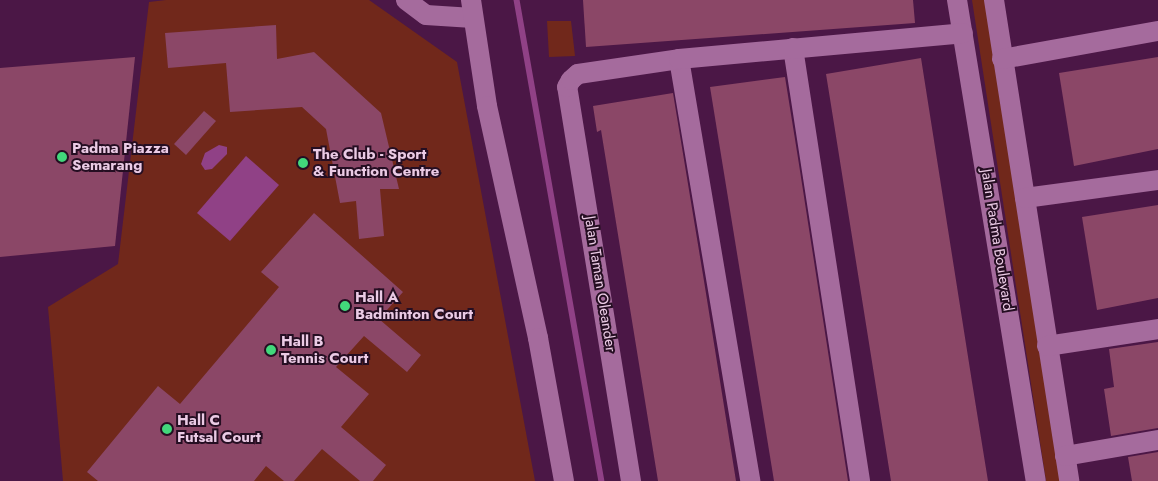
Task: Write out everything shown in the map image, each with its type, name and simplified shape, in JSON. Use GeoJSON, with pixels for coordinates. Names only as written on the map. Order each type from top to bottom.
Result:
{"type":"FeatureCollection","features":[{"type":"Feature","properties":{"kind":"street"},"geometry":{"type":"LineString","coordinates":[[406,0],[426,15],[472,9],[487,106],[538,338],[564,481]]}},
{"type":"Feature","properties":{"kind":"street","name":"Jalan Padma Boulevard"},"geometry":{"type":"LineString","coordinates":[[958,0],[1036,481]]}},
{"type":"Feature","properties":{"kind":"street"},"geometry":{"type":"LineString","coordinates":[[994,0],[1069,481]]}},
{"type":"Feature","properties":{"kind":"street"},"geometry":{"type":"LineString","coordinates":[[1002,59],[1158,31]]}},
{"type":"Feature","properties":{"kind":"street"},"geometry":{"type":"LineString","coordinates":[[750,481],[679,58],[963,34]]}},
{"type":"Feature","properties":{"kind":"street"},"geometry":{"type":"LineString","coordinates":[[792,48],[860,481]]}},
{"type":"Feature","properties":{"kind":"street","name":"Jalan Taman Oleander"},"geometry":{"type":"LineString","coordinates":[[631,481],[567,87],[578,74],[679,58]]}},
{"type":"Feature","properties":{"kind":"street"},"geometry":{"type":"LineString","coordinates":[[1025,198],[1158,180]]}},
{"type":"Feature","properties":{"kind":"street"},"geometry":{"type":"LineString","coordinates":[[1047,346],[1158,329]]}},
{"type":"Feature","properties":{"kind":"street"},"geometry":{"type":"LineString","coordinates":[[1065,456],[1158,440]]}},
{"type":"Feature","properties":{"kind":"shaded area","name":"The Club - Sport & Function Centre"},"geometry":{"type":"Polygon","coordinates":[[[166,0],[369,0],[457,62],[535,481],[63,481],[48,307],[118,264],[149,2],[166,0]]]}},
{"type":"Feature","properties":{"kind":"shaded area"},"geometry":{"type":"Polygon","coordinates":[[[972,0],[988,0],[1061,481],[1046,481],[972,0]]]}},
{"type":"Feature","properties":{"kind":"shaded area"},"geometry":{"type":"Polygon","coordinates":[[[547,21],[571,21],[575,56],[549,57],[547,21]]]}},
{"type":"Feature","properties":{"kind":"shaded area"},"geometry":{"type":"Polygon","coordinates":[[[219,145],[227,147],[227,154],[212,169],[205,170],[201,164],[205,153],[219,145]]]}},
{"type":"Feature","properties":{"kind":"shaded area"},"geometry":{"type":"Polygon","coordinates":[[[246,156],[279,185],[230,241],[197,213],[246,156]]]}},
{"type":"Feature","properties":{"kind":"building"},"geometry":{"type":"Polygon","coordinates":[[[583,0],[913,0],[915,23],[586,47],[583,0]]]}},
{"type":"Feature","properties":{"kind":"building"},"geometry":{"type":"Polygon","coordinates":[[[276,25],[277,59],[314,52],[381,113],[399,189],[380,189],[384,236],[359,239],[356,201],[340,203],[326,129],[302,107],[230,112],[226,63],[168,68],[165,33],[276,25]]]}},
{"type":"Feature","properties":{"kind":"building","name":"Padma Piazza Semarang"},"geometry":{"type":"Polygon","coordinates":[[[135,57],[115,246],[0,257],[0,68],[135,57]]]}},
{"type":"Feature","properties":{"kind":"building"},"geometry":{"type":"Polygon","coordinates":[[[1158,57],[1158,149],[1074,166],[1059,73],[1158,57]]]}},
{"type":"Feature","properties":{"kind":"building"},"geometry":{"type":"Polygon","coordinates":[[[921,58],[988,481],[891,481],[826,74],[921,58]]]}},
{"type":"Feature","properties":{"kind":"building"},"geometry":{"type":"Polygon","coordinates":[[[785,77],[848,481],[774,481],[710,87],[785,77]]]}},
{"type":"Feature","properties":{"kind":"building"},"geometry":{"type":"Polygon","coordinates":[[[673,93],[736,481],[658,481],[601,130],[597,132],[593,106],[673,93]]]}},
{"type":"Feature","properties":{"kind":"building"},"geometry":{"type":"Polygon","coordinates":[[[204,111],[216,121],[186,155],[174,144],[204,111]]]}},
{"type":"Feature","properties":{"kind":"building"},"geometry":{"type":"Polygon","coordinates":[[[1158,205],[1158,298],[1097,310],[1082,217],[1158,205]]]}},
{"type":"Feature","properties":{"kind":"building"},"geometry":{"type":"Polygon","coordinates":[[[314,213],[403,292],[379,319],[421,355],[407,372],[364,336],[336,367],[369,394],[341,427],[386,465],[373,481],[360,481],[322,449],[294,481],[284,481],[266,466],[254,481],[98,481],[87,472],[158,386],[180,404],[279,287],[261,272],[314,213]]]}},
{"type":"Feature","properties":{"kind":"building"},"geometry":{"type":"Polygon","coordinates":[[[1158,342],[1158,428],[1111,436],[1104,389],[1114,387],[1109,349],[1158,342]]]}},
{"type":"Feature","properties":{"kind":"building"},"geometry":{"type":"Polygon","coordinates":[[[1158,452],[1158,481],[1132,481],[1128,457],[1158,452]]]}},
{"type":"Feature","properties":{"kind":"waterway"},"geometry":{"type":"LineString","coordinates":[[517,0],[602,481]]}},
{"type":"Feature","properties":{"kind":"place","name":"Padma Piazza Semarang"},"geometry":{"type":"Point","coordinates":[62,157]}},
{"type":"Feature","properties":{"kind":"place","name":"The Club - Sport & Function Centre"},"geometry":{"type":"Point","coordinates":[303,163]}},
{"type":"Feature","properties":{"kind":"place","name":"Hall A Badminton Court"},"geometry":{"type":"Point","coordinates":[345,306]}},
{"type":"Feature","properties":{"kind":"place","name":"Hall B Tennis Court"},"geometry":{"type":"Point","coordinates":[271,350]}},
{"type":"Feature","properties":{"kind":"place","name":"Hall C Futsal Court"},"geometry":{"type":"Point","coordinates":[167,429]}}]}
